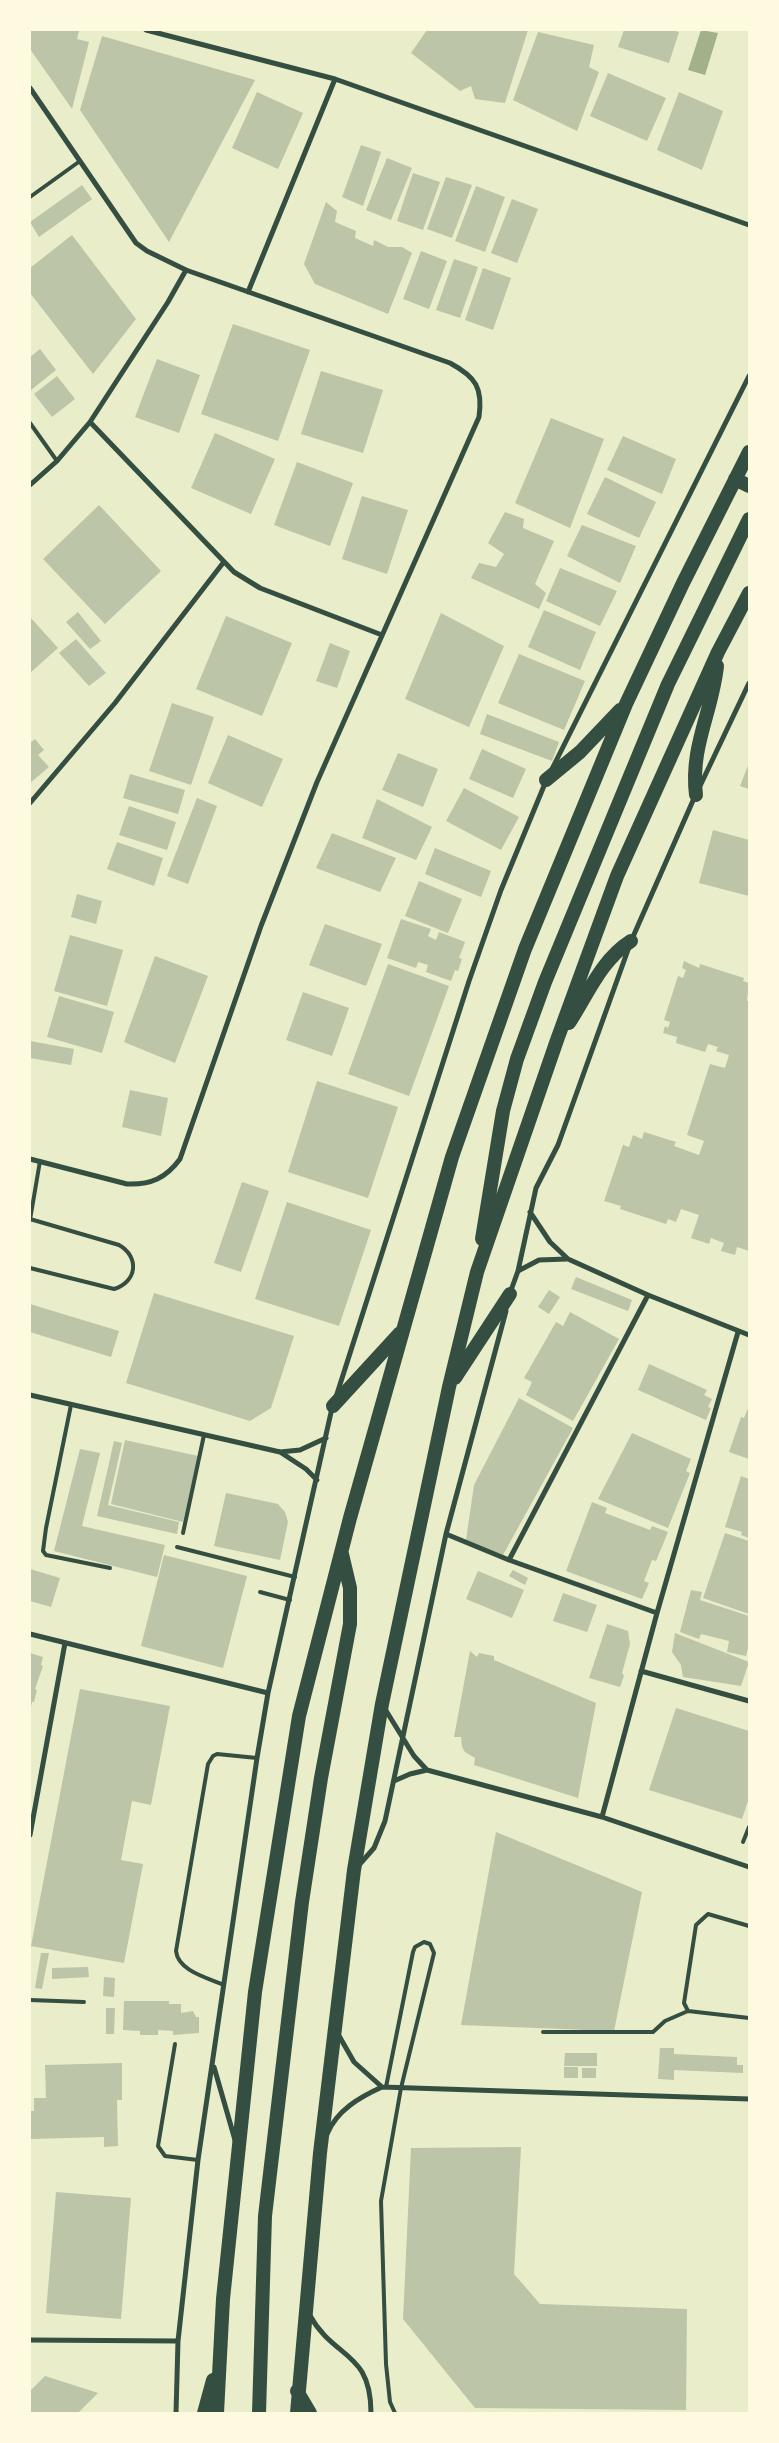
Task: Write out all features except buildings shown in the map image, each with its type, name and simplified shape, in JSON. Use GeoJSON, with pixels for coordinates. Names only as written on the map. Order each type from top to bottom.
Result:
{"type":"FeatureCollection","features":[{"type":"Feature","properties":{"kind":"highway"},"geometry":{"type":"LineString","coordinates":[[217,2413],[222,2299],[255,1992],[299,1716],[402,1330],[452,1157],[525,949],[626,704],[749,452]]}},
{"type":"Feature","properties":{"kind":"highway"},"geometry":{"type":"LineString","coordinates":[[735,480],[749,486]]}},
{"type":"Feature","properties":{"kind":"highway"},"geometry":{"type":"LineString","coordinates":[[297,2413],[320,2153],[354,1870],[382,1704],[449,1387],[477,1272],[503,1111],[529,1025],[580,893],[668,684],[749,519]]}},
{"type":"Feature","properties":{"kind":"highway"},"geometry":{"type":"LineString","coordinates":[[477,1272],[557,1040],[617,876],[718,652],[749,593]]}},
{"type":"Feature","properties":{"kind":"highway"},"geometry":{"type":"LineString","coordinates":[[696,795],[695,755],[713,692],[718,652]]}},
{"type":"Feature","properties":{"kind":"highway"},"geometry":{"type":"LineString","coordinates":[[546,780],[580,752],[626,704]]}},
{"type":"Feature","properties":{"kind":"highway"},"geometry":{"type":"LineString","coordinates":[[557,1040],[575,1014],[603,966],[631,941]]}},
{"type":"Feature","properties":{"kind":"highway"},"geometry":{"type":"LineString","coordinates":[[449,1387],[510,1294]]}},
{"type":"Feature","properties":{"kind":"highway"},"geometry":{"type":"LineString","coordinates":[[333,1406],[402,1330]]}},
{"type":"Feature","properties":{"kind":"highway"},"geometry":{"type":"LineString","coordinates":[[258,2413],[265,2216],[302,1902],[321,1778],[350,1624],[350,1588],[342,1554]]}},
{"type":"Feature","properties":{"kind":"highway"},"geometry":{"type":"LineString","coordinates":[[204,2413],[219,2357]]}},
{"type":"Feature","properties":{"kind":"highway"},"geometry":{"type":"LineString","coordinates":[[298,2391],[310,2413]]}},
{"type":"Feature","properties":{"kind":"street"},"geometry":{"type":"LineString","coordinates":[[146,30],[335,79],[749,225]]}},
{"type":"Feature","properties":{"kind":"street"},"geometry":{"type":"LineString","coordinates":[[248,292],[335,79]]}},
{"type":"Feature","properties":{"kind":"street"},"geometry":{"type":"LineString","coordinates":[[30,88],[136,243],[147,251],[186,270],[450,363],[471,377],[479,389],[481,403],[479,417],[317,782],[279,878],[180,1159],[163,1177],[140,1184],[127,1184],[30,1159]]}},
{"type":"Feature","properties":{"kind":"street"},"geometry":{"type":"LineString","coordinates":[[30,485],[57,461],[90,422],[168,302],[186,270]]}},
{"type":"Feature","properties":{"kind":"street"},"geometry":{"type":"LineString","coordinates":[[176,2413],[178,2341],[198,2160],[257,1758],[268,1693],[333,1406],[469,982],[501,890],[546,780],[749,376]]}},
{"type":"Feature","properties":{"kind":"street"},"geometry":{"type":"LineString","coordinates":[[90,422],[234,572],[260,588],[382,635]]}},
{"type":"Feature","properties":{"kind":"street"},"geometry":{"type":"LineString","coordinates":[[30,803],[115,703],[223,562]]}},
{"type":"Feature","properties":{"kind":"street"},"geometry":{"type":"LineString","coordinates":[[354,1870],[374,1848],[380,1835],[394,1781],[446,1534],[518,1270],[536,1188],[558,1145],[631,941],[696,795],[749,683]]}},
{"type":"Feature","properties":{"kind":"street"},"geometry":{"type":"LineString","coordinates":[[530,1212],[550,1242],[568,1259],[648,1295],[749,1335]]}},
{"type":"Feature","properties":{"kind":"street"},"geometry":{"type":"LineString","coordinates":[[518,1270],[539,1260],[568,1259]]}},
{"type":"Feature","properties":{"kind":"street"},"geometry":{"type":"LineString","coordinates":[[509,1560],[648,1295]]}},
{"type":"Feature","properties":{"kind":"street"},"geometry":{"type":"LineString","coordinates":[[602,1817],[657,1613],[738,1332]]}},
{"type":"Feature","properties":{"kind":"street"},"geometry":{"type":"LineString","coordinates":[[30,1395],[280,1452],[300,1450],[326,1438]]}},
{"type":"Feature","properties":{"kind":"street"},"geometry":{"type":"LineString","coordinates":[[280,1452],[306,1469],[317,1480]]}},
{"type":"Feature","properties":{"kind":"street"},"geometry":{"type":"LineString","coordinates":[[446,1534],[509,1560],[657,1613]]}},
{"type":"Feature","properties":{"kind":"street"},"geometry":{"type":"LineString","coordinates":[[30,1634],[268,1693]]}},
{"type":"Feature","properties":{"kind":"street"},"geometry":{"type":"LineString","coordinates":[[30,1835],[65,1642]]}},
{"type":"Feature","properties":{"kind":"street"},"geometry":{"type":"LineString","coordinates":[[641,1671],[749,1700]]}},
{"type":"Feature","properties":{"kind":"street"},"geometry":{"type":"LineString","coordinates":[[382,1704],[414,1756],[427,1770]]}},
{"type":"Feature","properties":{"kind":"street"},"geometry":{"type":"LineString","coordinates":[[394,1781],[410,1774],[427,1770],[602,1817],[749,1867]]}},
{"type":"Feature","properties":{"kind":"street"},"geometry":{"type":"LineString","coordinates":[[336,2028],[354,2062],[384,2087]]}},
{"type":"Feature","properties":{"kind":"street"},"geometry":{"type":"LineString","coordinates":[[213,2064],[237,2148]]}},
{"type":"Feature","properties":{"kind":"street"},"geometry":{"type":"LineString","coordinates":[[320,2153],[328,2131],[342,2112],[361,2097],[384,2087],[749,2099]]}},
{"type":"Feature","properties":{"kind":"street"},"geometry":{"type":"LineString","coordinates":[[305,2306],[323,2334],[356,2362],[363,2371],[370,2391],[371,2413]]}},
{"type":"Feature","properties":{"kind":"street"},"geometry":{"type":"LineString","coordinates":[[30,2340],[178,2341]]}},
{"type":"Feature","properties":{"kind":"lane"},"geometry":{"type":"LineString","coordinates":[[30,197],[80,161]]}},
{"type":"Feature","properties":{"kind":"lane"},"geometry":{"type":"LineString","coordinates":[[30,423],[57,461]]}},
{"type":"Feature","properties":{"kind":"lane"},"geometry":{"type":"LineString","coordinates":[[30,1268],[114,1289],[121,1287],[131,1279],[134,1265],[130,1253],[119,1244],[30,1220],[40,1161]]}},
{"type":"Feature","properties":{"kind":"lane"},"geometry":{"type":"LineString","coordinates":[[71,1404],[43,1551],[46,1555],[110,1568]]}},
{"type":"Feature","properties":{"kind":"lane"},"geometry":{"type":"LineString","coordinates":[[183,1532],[204,1435]]}},
{"type":"Feature","properties":{"kind":"lane"},"geometry":{"type":"LineString","coordinates":[[177,1547],[295,1578]]}},
{"type":"Feature","properties":{"kind":"lane"},"geometry":{"type":"LineString","coordinates":[[260,1592],[290,1600]]}},
{"type":"Feature","properties":{"kind":"lane"},"geometry":{"type":"LineString","coordinates":[[224,1985],[183,1965],[177,1957],[176,1951],[208,1764],[213,1756],[217,1754],[257,1758]]}},
{"type":"Feature","properties":{"kind":"lane"},"geometry":{"type":"LineString","coordinates":[[743,1842],[749,1827]]}},
{"type":"Feature","properties":{"kind":"lane"},"geometry":{"type":"LineString","coordinates":[[688,2011],[684,2003],[696,1925],[708,1914],[749,1926]]}},
{"type":"Feature","properties":{"kind":"lane"},"geometry":{"type":"LineString","coordinates":[[384,2087],[413,1952],[415,1947],[424,1942],[430,1944],[434,1953],[400,2088],[384,2175],[380,2214],[386,2364],[390,2402],[395,2413]]}},
{"type":"Feature","properties":{"kind":"lane"},"geometry":{"type":"LineString","coordinates":[[30,2000],[84,2002]]}},
{"type":"Feature","properties":{"kind":"lane"},"geometry":{"type":"LineString","coordinates":[[544,2032],[652,2032],[665,2021],[688,2011],[749,2018]]}},
{"type":"Feature","properties":{"kind":"lane"},"geometry":{"type":"LineString","coordinates":[[175,2044],[158,2146],[165,2156],[198,2160]]}},
{"type":"Feature","properties":{"kind":"shaded area"},"geometry":{"type":"Polygon","coordinates":[[[701,30],[718,33],[705,75],[688,70],[701,30]]]}}]}
